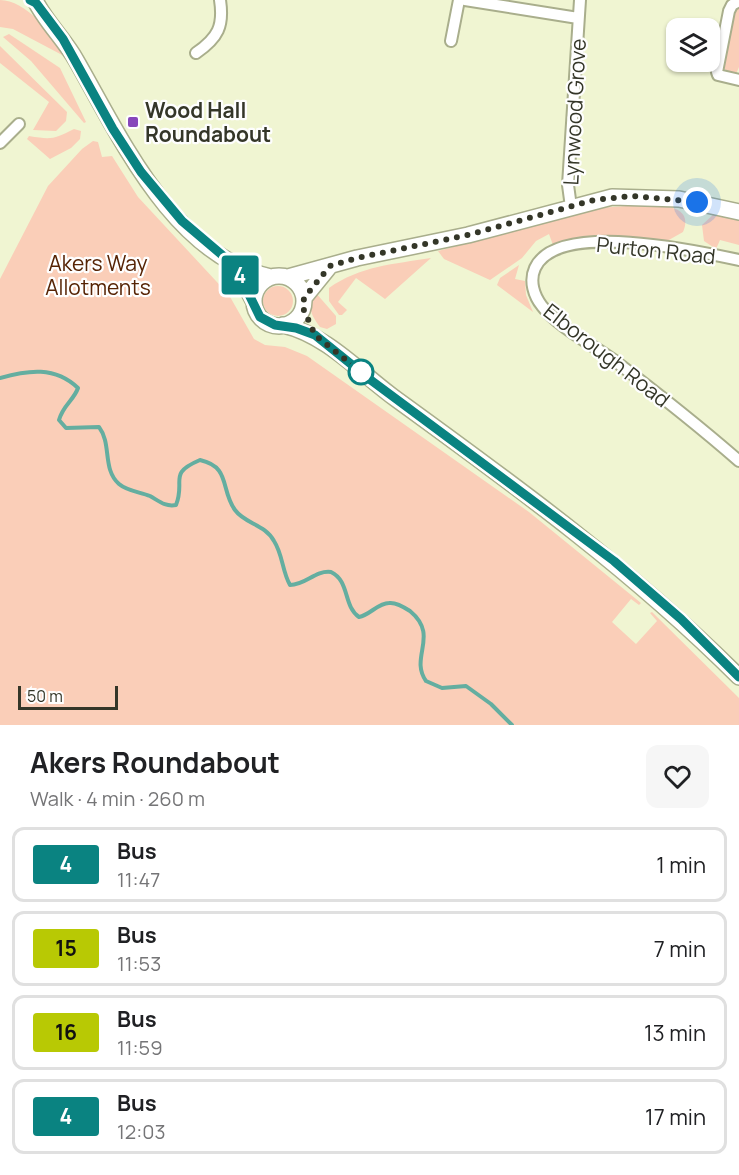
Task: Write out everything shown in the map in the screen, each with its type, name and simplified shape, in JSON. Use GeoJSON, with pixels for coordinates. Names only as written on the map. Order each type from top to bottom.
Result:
{"type":"FeatureCollection","features":[{"type":"Feature","properties":{"kind":"main road"},"geometry":{"type":"LineString","coordinates":[[34,1],[75,59],[113,129],[149,183],[182,221],[235,266],[260,317],[275,325],[283,325],[315,335],[372,381],[614,561],[681,619],[739,676]]}},
{"type":"Feature","properties":{"kind":"main road","name":"Purton Road"},"geometry":{"type":"LineString","coordinates":[[288,277],[357,258],[468,235],[594,200],[633,196],[679,199],[739,212]]}},
{"type":"Feature","properties":{"kind":"main road"},"geometry":{"type":"LineString","coordinates":[[235,266],[271,277],[288,277],[300,287],[315,335]]}},
{"type":"Feature","properties":{"kind":"main road"},"geometry":{"type":"LineString","coordinates":[[283,325],[297,318],[304,303],[330,266]]}},
{"type":"Feature","properties":{"kind":"main road"},"geometry":{"type":"LineString","coordinates":[[254,302],[258,287],[271,277]]}},
{"type":"Feature","properties":{"kind":"street"},"geometry":{"type":"LineString","coordinates":[[196,53],[218,35],[222,21],[220,0]]}},
{"type":"Feature","properties":{"kind":"street"},"geometry":{"type":"LineString","coordinates":[[451,41],[459,0]]}},
{"type":"Feature","properties":{"kind":"street","name":"Lynwood Grove"},"geometry":{"type":"LineString","coordinates":[[465,0],[578,18]]}},
{"type":"Feature","properties":{"kind":"street","name":"Lynwood Grove"},"geometry":{"type":"LineString","coordinates":[[571,207],[568,185],[580,0]]}},
{"type":"Feature","properties":{"kind":"street"},"geometry":{"type":"LineString","coordinates":[[739,1],[732,5],[729,11],[717,72],[718,75],[739,80]]}},
{"type":"Feature","properties":{"kind":"street"},"geometry":{"type":"LineString","coordinates":[[1,138],[19,124]]}},
{"type":"Feature","properties":{"kind":"street","name":"Purton Road"},"geometry":{"type":"LineString","coordinates":[[573,243],[648,245],[739,260]]}},
{"type":"Feature","properties":{"kind":"street","name":"Elborough Road"},"geometry":{"type":"LineString","coordinates":[[573,243],[543,257],[534,270],[533,290],[542,306],[698,426],[739,461]]}},
{"type":"Feature","properties":{"kind":"green space"},"geometry":{"type":"Polygon","coordinates":[[[0,0],[10,2],[29,12],[47,29],[64,56],[13,29],[0,27],[0,0]]]}},
{"type":"Feature","properties":{"kind":"green space"},"geometry":{"type":"Polygon","coordinates":[[[739,5],[739,67],[736,74],[724,69],[724,62],[732,15],[739,5]]]}},
{"type":"Feature","properties":{"kind":"green space"},"geometry":{"type":"Polygon","coordinates":[[[9,34],[60,68],[86,122],[84,123],[31,61],[3,37],[9,34]]]}},
{"type":"Feature","properties":{"kind":"green space"},"geometry":{"type":"Polygon","coordinates":[[[0,46],[67,112],[66,121],[56,131],[33,130],[49,102],[0,63],[0,46]]]}},
{"type":"Feature","properties":{"kind":"green space"},"geometry":{"type":"Polygon","coordinates":[[[74,129],[81,131],[80,139],[71,148],[50,159],[27,139],[29,136],[53,138],[74,129]]]}},
{"type":"Feature","properties":{"kind":"green space","name":"Akers Way Allotments"},"geometry":{"type":"Polygon","coordinates":[[[93,141],[98,142],[102,157],[112,156],[138,197],[229,295],[254,339],[265,345],[285,347],[307,356],[529,512],[641,603],[639,605],[631,599],[612,622],[636,644],[657,621],[650,613],[652,612],[739,698],[739,725],[0,725],[0,279],[48,186],[82,149],[93,141]]]}},
{"type":"Feature","properties":{"kind":"green space"},"geometry":{"type":"Polygon","coordinates":[[[665,206],[679,211],[684,216],[683,232],[667,241],[605,237],[569,240],[553,245],[549,234],[536,241],[522,258],[490,280],[444,259],[438,251],[599,208],[665,206]]]}},
{"type":"Feature","properties":{"kind":"green space"},"geometry":{"type":"Polygon","coordinates":[[[715,213],[739,218],[739,245],[720,240],[716,249],[704,241],[702,225],[715,213]]]}},
{"type":"Feature","properties":{"kind":"green space"},"geometry":{"type":"Polygon","coordinates":[[[431,258],[385,299],[356,278],[338,302],[347,310],[342,315],[339,315],[329,301],[329,288],[353,275],[391,264],[431,258]]]}},
{"type":"Feature","properties":{"kind":"green space"},"geometry":{"type":"Polygon","coordinates":[[[519,265],[515,279],[525,281],[526,295],[533,312],[497,285],[500,278],[519,265]]]}},
{"type":"Feature","properties":{"kind":"green space"},"geometry":{"type":"Polygon","coordinates":[[[278,286],[284,287],[292,295],[292,307],[284,315],[278,316],[272,315],[264,307],[263,301],[264,295],[272,287],[278,286]]]}},
{"type":"Feature","properties":{"kind":"green space"},"geometry":{"type":"Polygon","coordinates":[[[315,292],[336,316],[336,324],[327,329],[320,327],[312,314],[310,306],[315,292]]]}},
{"type":"Feature","properties":{"kind":"waterway"},"geometry":{"type":"LineString","coordinates":[[0,378],[21,373],[41,372],[51,373],[69,381],[78,388],[59,420],[66,428],[99,427],[103,434],[114,478],[126,488],[150,496],[162,503],[176,505],[179,496],[179,478],[184,469],[200,460],[210,463],[221,473],[230,502],[239,515],[266,531],[274,541],[290,585],[301,583],[320,573],[331,572],[341,581],[351,607],[359,617],[385,604],[394,603],[408,609],[419,620],[423,629],[421,663],[426,681],[442,688],[466,686],[491,704],[512,725]]}},
{"type":"Feature","properties":{"kind":"bus line","name":"4"},"geometry":{"type":"LineString","coordinates":[[30,0],[36,3],[63,39],[132,160],[164,202],[182,221],[203,242],[235,266],[260,317],[275,325],[296,328],[315,335],[372,381],[614,561],[681,619],[739,677]]}},
{"type":"Feature","properties":{"kind":"place","name":"Wood Hall Roundabout"},"geometry":{"type":"Point","coordinates":[133,122]}},
{"type":"Feature","properties":{"kind":"route"},"geometry":{"type":"LineString","coordinates":[[361,372],[315,335],[303,308],[304,298],[330,266],[383,252],[468,235],[594,200],[633,196],[697,202]]}}]}
